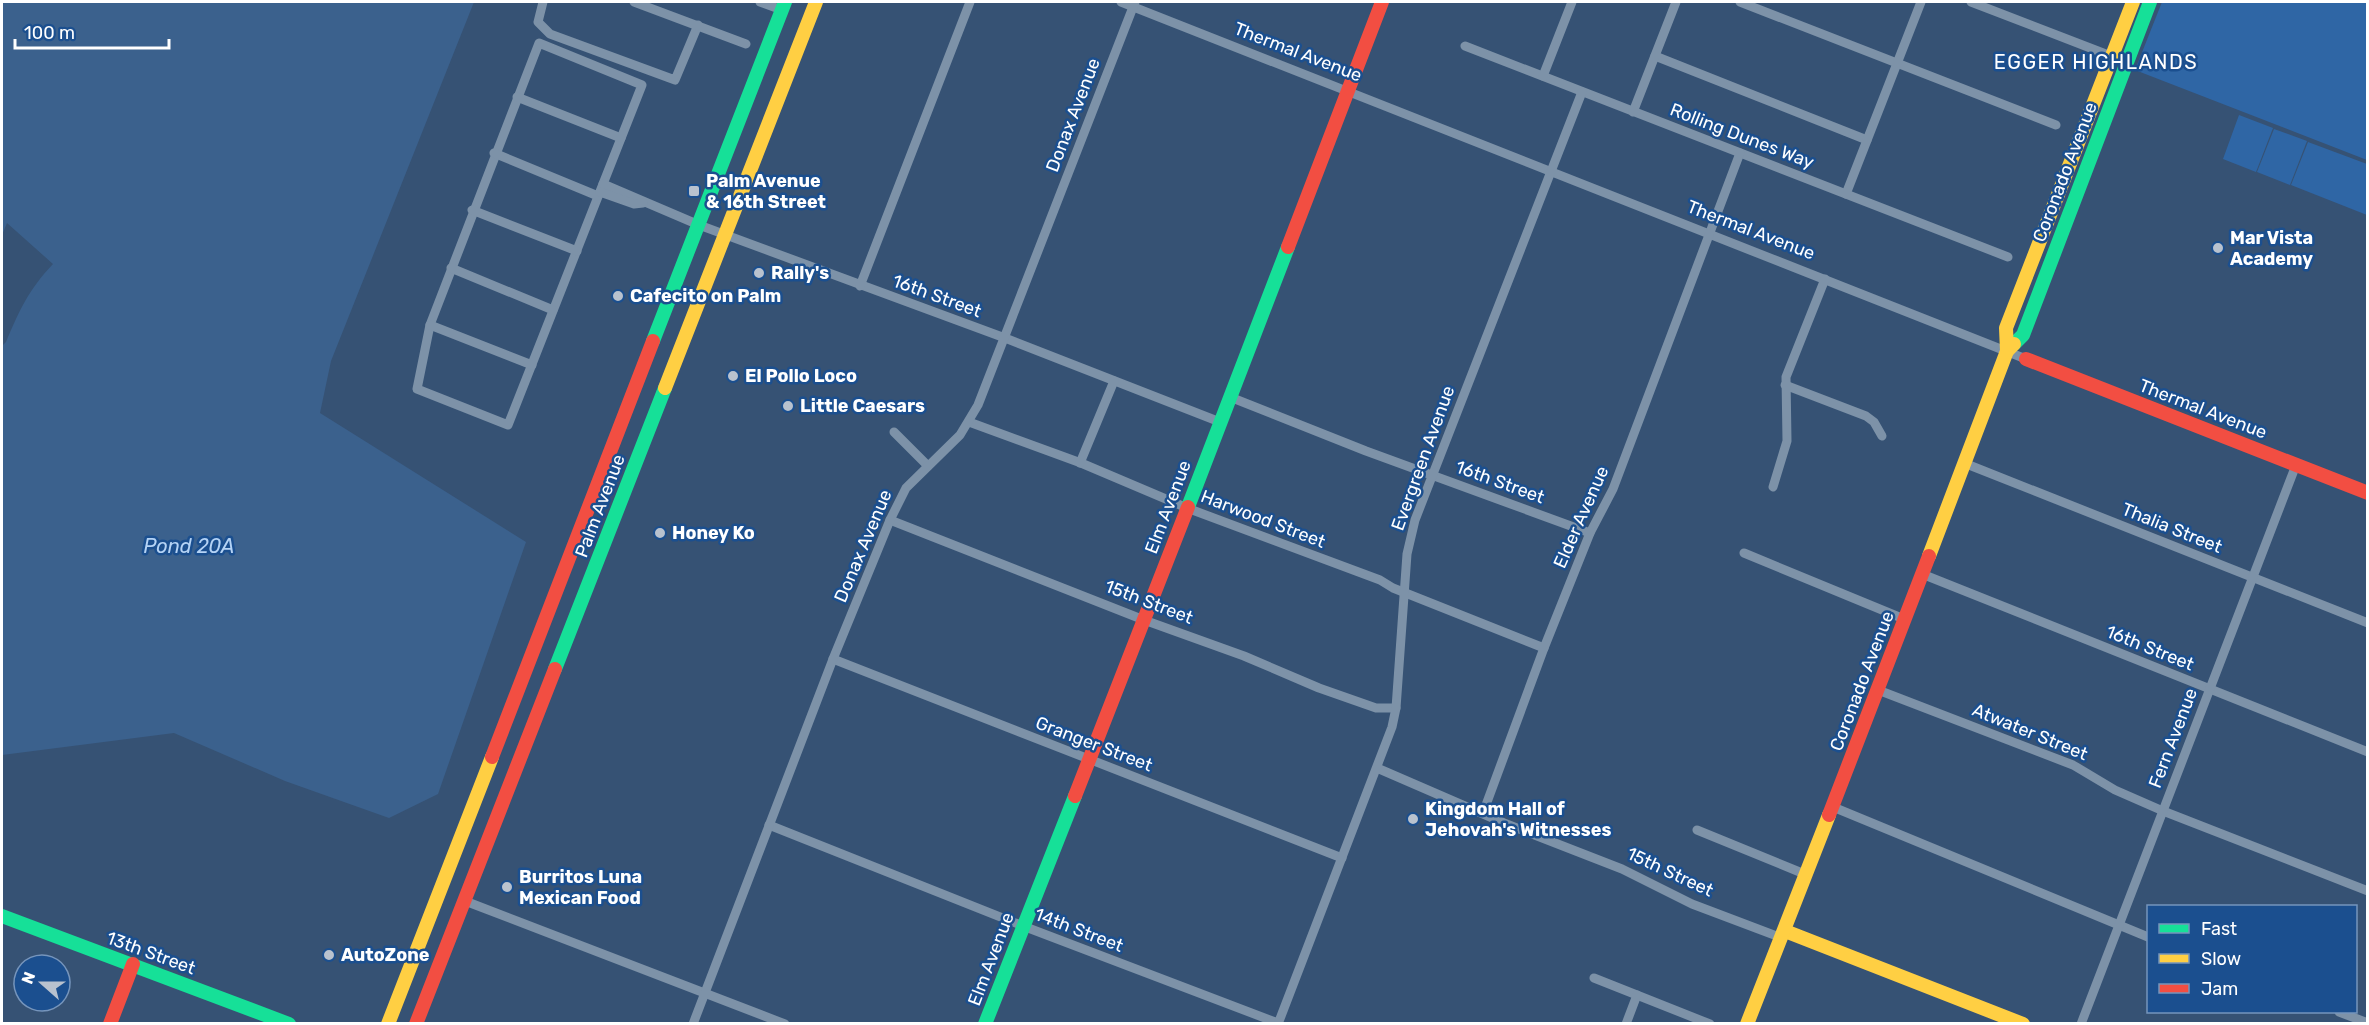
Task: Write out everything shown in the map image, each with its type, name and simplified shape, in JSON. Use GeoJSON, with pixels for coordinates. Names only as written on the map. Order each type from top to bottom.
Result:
{"type":"FeatureCollection","features":[{"type":"Feature","properties":{"kind":"main road","name":"Palm Avenue"},"geometry":{"type":"LineString","coordinates":[[416,1023],[816,2]]}},
{"type":"Feature","properties":{"kind":"main road","name":"Elm Avenue"},"geometry":{"type":"LineString","coordinates":[[985,1023],[1144,620],[1382,2]]}},
{"type":"Feature","properties":{"kind":"main road","name":"Coronado Avenue"},"geometry":{"type":"LineString","coordinates":[[2007,351],[2006,328],[2133,2]]}},
{"type":"Feature","properties":{"kind":"main road","name":"Coronado Avenue"},"geometry":{"type":"LineString","coordinates":[[1747,1023],[1807,875],[2007,351],[2022,334],[2150,2]]}},
{"type":"Feature","properties":{"kind":"main road","name":"Palm Avenue"},"geometry":{"type":"LineString","coordinates":[[388,1023],[783,6]]}},
{"type":"Feature","properties":{"kind":"main road"},"geometry":{"type":"LineString","coordinates":[[2111,56],[2126,62]]}},
{"type":"Feature","properties":{"kind":"main road","name":"Thermal Avenue"},"geometry":{"type":"LineString","coordinates":[[2026,359],[2367,493]]}},
{"type":"Feature","properties":{"kind":"main road","name":"13th Street"},"geometry":{"type":"LineString","coordinates":[[2,916],[290,1023]]}},
{"type":"Feature","properties":{"kind":"main road","name":"15th Street"},"geometry":{"type":"LineString","coordinates":[[1784,934],[2023,1023]]}},
{"type":"Feature","properties":{"kind":"main road"},"geometry":{"type":"LineString","coordinates":[[110,1023],[133,964]]}},
{"type":"Feature","properties":{"kind":"street"},"geometry":{"type":"LineString","coordinates":[[543,2],[538,22],[550,34],[675,80],[698,25]]}},
{"type":"Feature","properties":{"kind":"street"},"geometry":{"type":"LineString","coordinates":[[634,2],[747,44]]}},
{"type":"Feature","properties":{"kind":"street"},"geometry":{"type":"LineString","coordinates":[[760,2],[783,6]]}},
{"type":"Feature","properties":{"kind":"street"},"geometry":{"type":"LineString","coordinates":[[860,286],[970,2]]}},
{"type":"Feature","properties":{"kind":"street","name":"Thermal Avenue"},"geometry":{"type":"LineString","coordinates":[[1120,2],[1134,4],[1347,91],[2026,359]]}},
{"type":"Feature","properties":{"kind":"street"},"geometry":{"type":"LineString","coordinates":[[1542,76],[1572,2]]}},
{"type":"Feature","properties":{"kind":"street"},"geometry":{"type":"LineString","coordinates":[[1633,112],[1676,2]]}},
{"type":"Feature","properties":{"kind":"street"},"geometry":{"type":"LineString","coordinates":[[1740,2],[2056,125]]}},
{"type":"Feature","properties":{"kind":"street"},"geometry":{"type":"LineString","coordinates":[[1846,194],[1921,2]]}},
{"type":"Feature","properties":{"kind":"street"},"geometry":{"type":"LineString","coordinates":[[1971,2],[2111,56]]}},
{"type":"Feature","properties":{"kind":"street","name":"Donax Avenue"},"geometry":{"type":"LineString","coordinates":[[693,1023],[833,659],[890,520],[906,488],[960,435],[969,422],[1005,338],[1134,4]]}},
{"type":"Feature","properties":{"kind":"street"},"geometry":{"type":"LineString","coordinates":[[538,43],[642,85],[621,138],[508,425],[417,389],[430,325],[472,210],[538,43]]}},
{"type":"Feature","properties":{"kind":"street","name":"Rolling Dunes Way"},"geometry":{"type":"LineString","coordinates":[[1465,46],[2008,257]]}},
{"type":"Feature","properties":{"kind":"street"},"geometry":{"type":"LineString","coordinates":[[1655,57],[1867,140]]}},
{"type":"Feature","properties":{"kind":"street","name":"Evergreen Avenue"},"geometry":{"type":"LineString","coordinates":[[1377,768],[1396,708],[1407,554],[1415,520],[1582,92]]}},
{"type":"Feature","properties":{"kind":"street"},"geometry":{"type":"LineString","coordinates":[[517,97],[621,138]]}},
{"type":"Feature","properties":{"kind":"street","name":"16th Street"},"geometry":{"type":"LineString","coordinates":[[495,153],[600,190],[636,197],[643,203],[699,225],[1005,338],[1220,422]]}},
{"type":"Feature","properties":{"kind":"street","name":"Elder Avenue"},"geometry":{"type":"LineString","coordinates":[[1483,813],[1544,648],[1590,533],[1613,489],[1740,153]]}},
{"type":"Feature","properties":{"kind":"street"},"geometry":{"type":"LineString","coordinates":[[472,210],[577,251]]}},
{"type":"Feature","properties":{"kind":"street"},"geometry":{"type":"LineString","coordinates":[[451,268],[553,310]]}},
{"type":"Feature","properties":{"kind":"street"},"geometry":{"type":"LineString","coordinates":[[1773,486],[1786,441],[1785,385],[1825,279]]}},
{"type":"Feature","properties":{"kind":"street"},"geometry":{"type":"LineString","coordinates":[[430,325],[532,365]]}},
{"type":"Feature","properties":{"kind":"street"},"geometry":{"type":"LineString","coordinates":[[1080,463],[1114,381]]}},
{"type":"Feature","properties":{"kind":"street"},"geometry":{"type":"LineString","coordinates":[[1785,385],[1866,416],[1874,422],[1882,436]]}},
{"type":"Feature","properties":{"kind":"street","name":"16th Street"},"geometry":{"type":"LineString","coordinates":[[1230,397],[1590,533]]}},
{"type":"Feature","properties":{"kind":"street","name":"Harwood Street"},"geometry":{"type":"LineString","coordinates":[[969,422],[1080,463],[1187,508],[1380,580],[1404,592],[1544,648]]}},
{"type":"Feature","properties":{"kind":"street"},"geometry":{"type":"LineString","coordinates":[[894,432],[928,466]]}},
{"type":"Feature","properties":{"kind":"street","name":"Thalia Street"},"geometry":{"type":"LineString","coordinates":[[1964,463],[2367,623]]}},
{"type":"Feature","properties":{"kind":"street","name":"Fern Avenue"},"geometry":{"type":"LineString","coordinates":[[2081,1023],[2296,465]]}},
{"type":"Feature","properties":{"kind":"street","name":"15th Street"},"geometry":{"type":"LineString","coordinates":[[890,520],[1319,688],[1376,708],[1396,708]]}},
{"type":"Feature","properties":{"kind":"street"},"geometry":{"type":"LineString","coordinates":[[1743,553],[1904,619]]}},
{"type":"Feature","properties":{"kind":"street","name":"16th Street"},"geometry":{"type":"LineString","coordinates":[[1922,574],[2367,752]]}},
{"type":"Feature","properties":{"kind":"street","name":"Granger Street"},"geometry":{"type":"LineString","coordinates":[[833,659],[1342,858]]}},
{"type":"Feature","properties":{"kind":"street","name":"Atwater Street"},"geometry":{"type":"LineString","coordinates":[[1878,690],[2073,765],[2115,790],[2163,811],[2367,891]]}},
{"type":"Feature","properties":{"kind":"street"},"geometry":{"type":"LineString","coordinates":[[1278,1023],[1377,768]]}},
{"type":"Feature","properties":{"kind":"street","name":"15th Street"},"geometry":{"type":"LineString","coordinates":[[1377,768],[1622,869],[1692,904],[1784,934]]}},
{"type":"Feature","properties":{"kind":"street"},"geometry":{"type":"LineString","coordinates":[[1833,807],[2147,938]]}},
{"type":"Feature","properties":{"kind":"street","name":"14th Street"},"geometry":{"type":"LineString","coordinates":[[770,825],[1023,926],[1278,1023]]}},
{"type":"Feature","properties":{"kind":"street"},"geometry":{"type":"LineString","coordinates":[[1698,830],[1807,875]]}},
{"type":"Feature","properties":{"kind":"street"},"geometry":{"type":"LineString","coordinates":[[465,901],[785,1023]]}},
{"type":"Feature","properties":{"kind":"street"},"geometry":{"type":"LineString","coordinates":[[1594,978],[1710,1023]]}},
{"type":"Feature","properties":{"kind":"street"},"geometry":{"type":"LineString","coordinates":[[1626,1023],[1637,995]]}},
{"type":"Feature","properties":{"kind":"street"},"geometry":{"type":"LineString","coordinates":[[2343,1013],[2367,1023]]}},
{"type":"Feature","properties":{"kind":"shaded area"},"geometry":{"type":"Polygon","coordinates":[[[2162,2],[2367,2],[2367,160],[2135,70],[2162,2]]]}},
{"type":"Feature","properties":{"kind":"shaded area"},"geometry":{"type":"Polygon","coordinates":[[[2239,115],[2273,128],[2256,172],[2223,159],[2239,115]]]}},
{"type":"Feature","properties":{"kind":"shaded area"},"geometry":{"type":"Polygon","coordinates":[[[2274,129],[2307,141],[2290,185],[2257,172],[2274,129]]]}},
{"type":"Feature","properties":{"kind":"shaded area"},"geometry":{"type":"Polygon","coordinates":[[[2308,142],[2367,164],[2367,215],[2291,185],[2308,142]]]}},
{"type":"Feature","properties":{"kind":"water","name":"Pond 20A"},"geometry":{"type":"Polygon","coordinates":[[[2,2],[474,2],[331,361],[320,413],[526,542],[438,794],[389,818],[285,781],[174,733],[2,755],[2,346],[31,291],[53,264],[7,223],[2,235],[2,2]]]}},
{"type":"Feature","properties":{"kind":"traffic: fast"},"geometry":{"type":"LineString","coordinates":[[653,341],[785,2]]}},
{"type":"Feature","properties":{"kind":"traffic: fast"},"geometry":{"type":"LineString","coordinates":[[2014,344],[2023,335],[2150,2]]}},
{"type":"Feature","properties":{"kind":"traffic: fast"},"geometry":{"type":"LineString","coordinates":[[1188,507],[1288,247]]}},
{"type":"Feature","properties":{"kind":"traffic: fast"},"geometry":{"type":"LineString","coordinates":[[555,669],[665,388]]}},
{"type":"Feature","properties":{"kind":"traffic: fast"},"geometry":{"type":"LineString","coordinates":[[985,1024],[1075,796]]}},
{"type":"Feature","properties":{"kind":"traffic: fast"},"geometry":{"type":"LineString","coordinates":[[2,916],[289,1024]]}},
{"type":"Feature","properties":{"kind":"traffic: slow"},"geometry":{"type":"LineString","coordinates":[[665,388],[816,2]]}},
{"type":"Feature","properties":{"kind":"traffic: slow"},"geometry":{"type":"LineString","coordinates":[[2007,351],[2006,328],[2133,2]]}},
{"type":"Feature","properties":{"kind":"traffic: slow"},"geometry":{"type":"LineString","coordinates":[[1929,556],[2007,351],[2014,344]]}},
{"type":"Feature","properties":{"kind":"traffic: slow"},"geometry":{"type":"LineString","coordinates":[[388,1024],[492,757]]}},
{"type":"Feature","properties":{"kind":"traffic: slow"},"geometry":{"type":"LineString","coordinates":[[1747,1024],[1829,815]]}},
{"type":"Feature","properties":{"kind":"traffic: slow"},"geometry":{"type":"LineString","coordinates":[[1785,931],[2023,1024]]}},
{"type":"Feature","properties":{"kind":"traffic: jam"},"geometry":{"type":"LineString","coordinates":[[1288,247],[1382,2]]}},
{"type":"Feature","properties":{"kind":"traffic: jam"},"geometry":{"type":"LineString","coordinates":[[492,757],[653,341]]}},
{"type":"Feature","properties":{"kind":"traffic: jam"},"geometry":{"type":"LineString","coordinates":[[2026,359],[2368,493]]}},
{"type":"Feature","properties":{"kind":"traffic: jam"},"geometry":{"type":"LineString","coordinates":[[1075,796],[1188,507]]}},
{"type":"Feature","properties":{"kind":"traffic: jam"},"geometry":{"type":"LineString","coordinates":[[1829,815],[1929,556]]}},
{"type":"Feature","properties":{"kind":"traffic: jam"},"geometry":{"type":"LineString","coordinates":[[416,1024],[555,669]]}},
{"type":"Feature","properties":{"kind":"traffic: jam"},"geometry":{"type":"LineString","coordinates":[[110,1024],[133,964]]}},
{"type":"Feature","properties":{"kind":"place","name":"Palm Avenue & 16th Street"},"geometry":{"type":"Point","coordinates":[694,191]}},
{"type":"Feature","properties":{"kind":"place","name":"Mar Vista Academy"},"geometry":{"type":"Point","coordinates":[2218,248]}},
{"type":"Feature","properties":{"kind":"place","name":"Rally's"},"geometry":{"type":"Point","coordinates":[759,273]}},
{"type":"Feature","properties":{"kind":"place","name":"Cafecito on Palm"},"geometry":{"type":"Point","coordinates":[618,296]}},
{"type":"Feature","properties":{"kind":"place","name":"El Pollo Loco"},"geometry":{"type":"Point","coordinates":[733,376]}},
{"type":"Feature","properties":{"kind":"place","name":"Little Caesars"},"geometry":{"type":"Point","coordinates":[788,406]}},
{"type":"Feature","properties":{"kind":"place","name":"Honey Ko"},"geometry":{"type":"Point","coordinates":[660,533]}},
{"type":"Feature","properties":{"kind":"place","name":"Kingdom Hall of Jehovah's Witnesses"},"geometry":{"type":"Point","coordinates":[1413,819]}},
{"type":"Feature","properties":{"kind":"place","name":"Burritos Luna Mexican Food"},"geometry":{"type":"Point","coordinates":[507,887]}},
{"type":"Feature","properties":{"kind":"place","name":"AutoZone"},"geometry":{"type":"Point","coordinates":[329,955]}},
{"type":"Feature","properties":{"kind":"district","name":"EGGER HIGHLANDS"},"geometry":{"type":"Point","coordinates":[2096,62]}}]}
